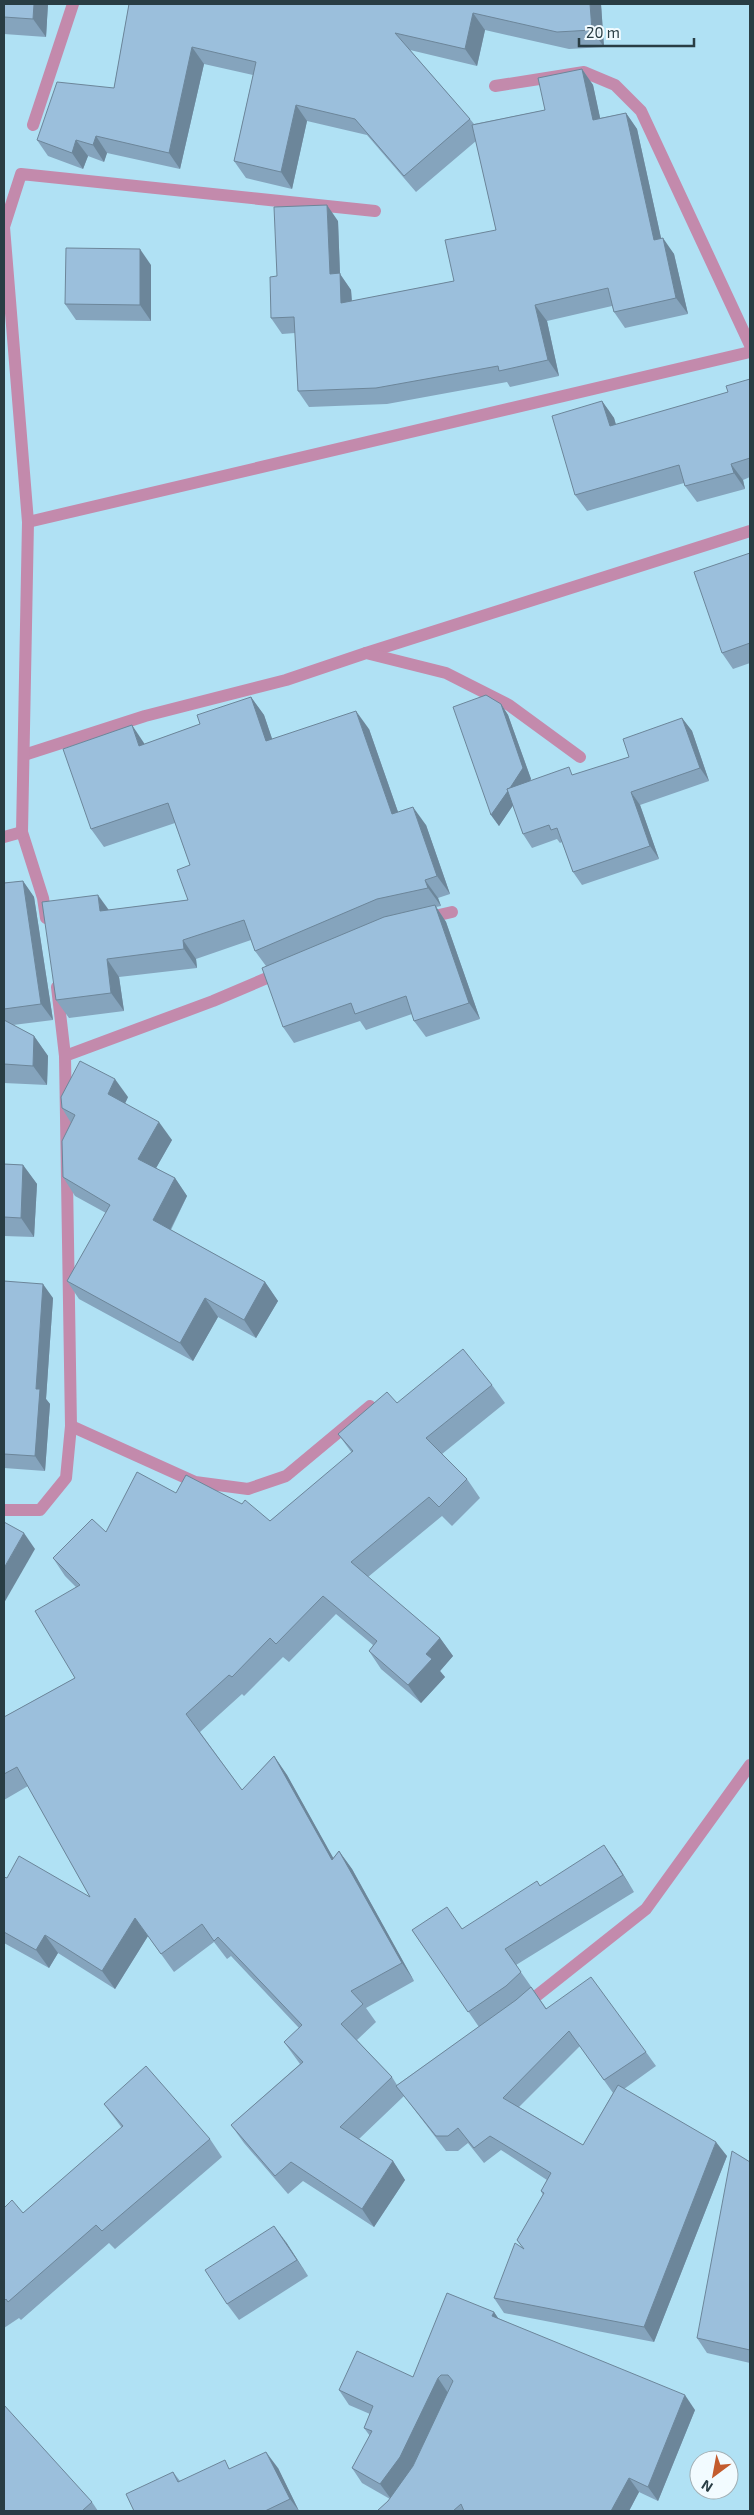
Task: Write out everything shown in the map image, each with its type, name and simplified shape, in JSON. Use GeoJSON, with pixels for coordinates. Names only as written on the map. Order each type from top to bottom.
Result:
{"type":"FeatureCollection","features":[{"type":"Feature","properties":{"kind":"street"},"geometry":{"type":"LineString","coordinates":[[33,125],[73,4]]}},
{"type":"Feature","properties":{"kind":"street"},"geometry":{"type":"LineString","coordinates":[[495,86],[584,72],[615,85],[641,110],[750,345]]}},
{"type":"Feature","properties":{"kind":"street"},"geometry":{"type":"LineString","coordinates":[[49,934],[43,898],[22,832],[28,522],[4,227],[21,174],[375,211]]}},
{"type":"Feature","properties":{"kind":"street"},"geometry":{"type":"LineString","coordinates":[[28,522],[750,352]]}},
{"type":"Feature","properties":{"kind":"street"},"geometry":{"type":"LineString","coordinates":[[24,755],[145,716],[286,680],[750,531]]}},
{"type":"Feature","properties":{"kind":"street"},"geometry":{"type":"LineString","coordinates":[[366,653],[454,677],[509,705],[580,757]]}},
{"type":"Feature","properties":{"kind":"street"},"geometry":{"type":"LineString","coordinates":[[4,837],[22,832]]}},
{"type":"Feature","properties":{"kind":"street"},"geometry":{"type":"LineString","coordinates":[[413,921],[452,912]]}},
{"type":"Feature","properties":{"kind":"street"},"geometry":{"type":"LineString","coordinates":[[65,1056],[213,1001],[294,967]]}},
{"type":"Feature","properties":{"kind":"street"},"geometry":{"type":"LineString","coordinates":[[4,1510],[40,1510],[66,1478],[71,1426],[65,1056],[56,978]]}},
{"type":"Feature","properties":{"kind":"street"},"geometry":{"type":"LineString","coordinates":[[71,1426],[195,1482],[248,1489],[286,1476],[370,1406]]}},
{"type":"Feature","properties":{"kind":"street"},"geometry":{"type":"LineString","coordinates":[[514,2014],[646,1909],[750,1765]]}},
{"type":"Feature","properties":{"kind":"building"},"geometry":{"type":"Polygon","coordinates":[[[4,4],[34,4],[33,19],[4,17],[4,4]]]}},
{"type":"Feature","properties":{"kind":"building"},"geometry":{"type":"Polygon","coordinates":[[[129,4],[590,4],[592,30],[557,32],[473,13],[465,49],[395,33],[470,119],[404,176],[355,119],[296,105],[281,172],[234,161],[256,62],[192,47],[169,153],[96,136],[93,145],[76,140],[72,153],[37,140],[57,82],[114,88],[129,4]]]}},
{"type":"Feature","properties":{"kind":"building"},"geometry":{"type":"Polygon","coordinates":[[[582,69],[593,120],[626,113],[654,240],[663,238],[676,298],[614,312],[608,288],[535,305],[548,360],[499,371],[498,366],[376,388],[298,391],[294,317],[271,318],[270,277],[277,276],[274,207],[327,205],[330,274],[340,273],[341,303],[454,281],[445,240],[496,230],[472,125],[545,110],[538,78],[582,69]]]}},
{"type":"Feature","properties":{"kind":"building"},"geometry":{"type":"Polygon","coordinates":[[[66,248],[140,249],[140,305],[65,304],[66,248]]]}},
{"type":"Feature","properties":{"kind":"building"},"geometry":{"type":"Polygon","coordinates":[[[750,379],[750,458],[731,464],[734,473],[685,486],[679,465],[575,495],[552,416],[602,401],[610,426],[728,392],[726,386],[750,379]]]}},
{"type":"Feature","properties":{"kind":"building"},"geometry":{"type":"Polygon","coordinates":[[[750,553],[750,643],[722,653],[694,572],[750,553]]]}},
{"type":"Feature","properties":{"kind":"building"},"geometry":{"type":"Polygon","coordinates":[[[486,695],[501,704],[523,768],[491,815],[453,707],[486,695]]]}},
{"type":"Feature","properties":{"kind":"building"},"geometry":{"type":"Polygon","coordinates":[[[251,697],[266,741],[356,711],[392,814],[413,807],[437,876],[425,880],[428,888],[377,899],[255,951],[244,920],[183,940],[184,949],[107,959],[111,993],[56,1000],[42,902],[98,895],[100,911],[188,900],[177,870],[190,865],[168,803],[91,829],[63,749],[132,725],[139,746],[200,724],[197,715],[251,697]]]}},
{"type":"Feature","properties":{"kind":"building"},"geometry":{"type":"Polygon","coordinates":[[[682,718],[700,768],[631,792],[650,846],[573,872],[557,828],[551,830],[549,825],[523,834],[507,789],[569,767],[572,775],[629,757],[623,739],[682,718]]]}},
{"type":"Feature","properties":{"kind":"building"},"geometry":{"type":"Polygon","coordinates":[[[23,881],[41,1004],[4,1009],[4,883],[23,881]]]}},
{"type":"Feature","properties":{"kind":"building"},"geometry":{"type":"Polygon","coordinates":[[[435,905],[469,1003],[414,1021],[406,996],[355,1014],[351,1003],[283,1027],[262,968],[384,917],[435,905]]]}},
{"type":"Feature","properties":{"kind":"building"},"geometry":{"type":"Polygon","coordinates":[[[4,1020],[34,1036],[33,1066],[4,1064],[4,1020]]]}},
{"type":"Feature","properties":{"kind":"building"},"geometry":{"type":"Polygon","coordinates":[[[80,1061],[115,1079],[108,1094],[159,1122],[138,1159],[175,1178],[153,1220],[265,1282],[244,1320],[205,1298],[180,1343],[67,1281],[110,1205],[63,1177],[62,1141],[75,1115],[62,1108],[61,1097],[80,1061]]]}},
{"type":"Feature","properties":{"kind":"building"},"geometry":{"type":"Polygon","coordinates":[[[4,1164],[23,1165],[21,1218],[4,1217],[4,1164]]]}},
{"type":"Feature","properties":{"kind":"building"},"geometry":{"type":"Polygon","coordinates":[[[4,1281],[43,1284],[36,1389],[40,1389],[35,1456],[4,1454],[4,1281]]]}},
{"type":"Feature","properties":{"kind":"building"},"geometry":{"type":"Polygon","coordinates":[[[463,1349],[492,1385],[426,1438],[467,1479],[439,1507],[429,1497],[351,1562],[440,1638],[426,1654],[432,1659],[408,1685],[369,1651],[377,1641],[323,1596],[276,1644],[270,1638],[232,1677],[229,1675],[186,1714],[242,1790],[274,1756],[332,1860],[339,1851],[402,1963],[351,1991],[363,2004],[341,2024],[392,2077],[340,2127],[393,2161],[362,2209],[291,2162],[275,2176],[231,2125],[303,2062],[284,2042],[302,2025],[218,1937],[214,1941],[202,1924],[161,1954],[135,1918],[102,1971],[45,1935],[36,1950],[4,1932],[4,1877],[7,1878],[19,1856],[90,1897],[17,1767],[4,1774],[4,1717],[75,1678],[35,1611],[80,1585],[53,1558],[92,1519],[106,1532],[137,1472],[176,1493],[186,1475],[242,1504],[245,1500],[270,1521],[353,1451],[338,1434],[387,1392],[397,1403],[463,1349]]]}},
{"type":"Feature","properties":{"kind":"building"},"geometry":{"type":"Polygon","coordinates":[[[4,1522],[24,1533],[4,1568],[4,1522]]]}},
{"type":"Feature","properties":{"kind":"building"},"geometry":{"type":"Polygon","coordinates":[[[604,1845],[623,1875],[505,1949],[521,1972],[506,1986],[468,2012],[412,1930],[447,1907],[462,1929],[537,1881],[540,1886],[604,1845]]]}},
{"type":"Feature","properties":{"kind":"building"},"geometry":{"type":"Polygon","coordinates":[[[591,1977],[646,2052],[604,2080],[569,2031],[503,2098],[583,2145],[618,2085],[716,2142],[644,2327],[494,2298],[515,2243],[524,2249],[517,2240],[544,2193],[541,2191],[551,2173],[490,2136],[474,2148],[458,2128],[448,2136],[436,2136],[396,2086],[516,2000],[531,1987],[546,2009],[591,1977]]]}},
{"type":"Feature","properties":{"kind":"building"},"geometry":{"type":"Polygon","coordinates":[[[146,2066],[210,2139],[102,2231],[96,2225],[8,2302],[6,2299],[4,2301],[4,2208],[12,2200],[23,2213],[123,2126],[104,2104],[146,2066]]]}},
{"type":"Feature","properties":{"kind":"building"},"geometry":{"type":"Polygon","coordinates":[[[732,2151],[750,2162],[750,2350],[697,2338],[732,2151]]]}},
{"type":"Feature","properties":{"kind":"building"},"geometry":{"type":"Polygon","coordinates":[[[274,2226],[297,2260],[227,2304],[205,2270],[274,2226]]]}},
{"type":"Feature","properties":{"kind":"building"},"geometry":{"type":"Polygon","coordinates":[[[447,2293],[494,2312],[492,2316],[685,2395],[648,2487],[629,2478],[611,2511],[464,2511],[461,2504],[453,2511],[377,2511],[388,2501],[413,2466],[453,2381],[448,2375],[441,2375],[438,2378],[400,2457],[380,2484],[352,2468],[372,2431],[364,2428],[373,2406],[339,2390],[357,2351],[413,2377],[447,2293]]]}},
{"type":"Feature","properties":{"kind":"building"},"geometry":{"type":"Polygon","coordinates":[[[4,2405],[92,2502],[82,2511],[4,2511],[4,2405]]]}},
{"type":"Feature","properties":{"kind":"building"},"geometry":{"type":"Polygon","coordinates":[[[266,2452],[290,2499],[265,2511],[134,2511],[126,2494],[173,2472],[178,2482],[225,2460],[229,2469],[266,2452]]]}}]}
